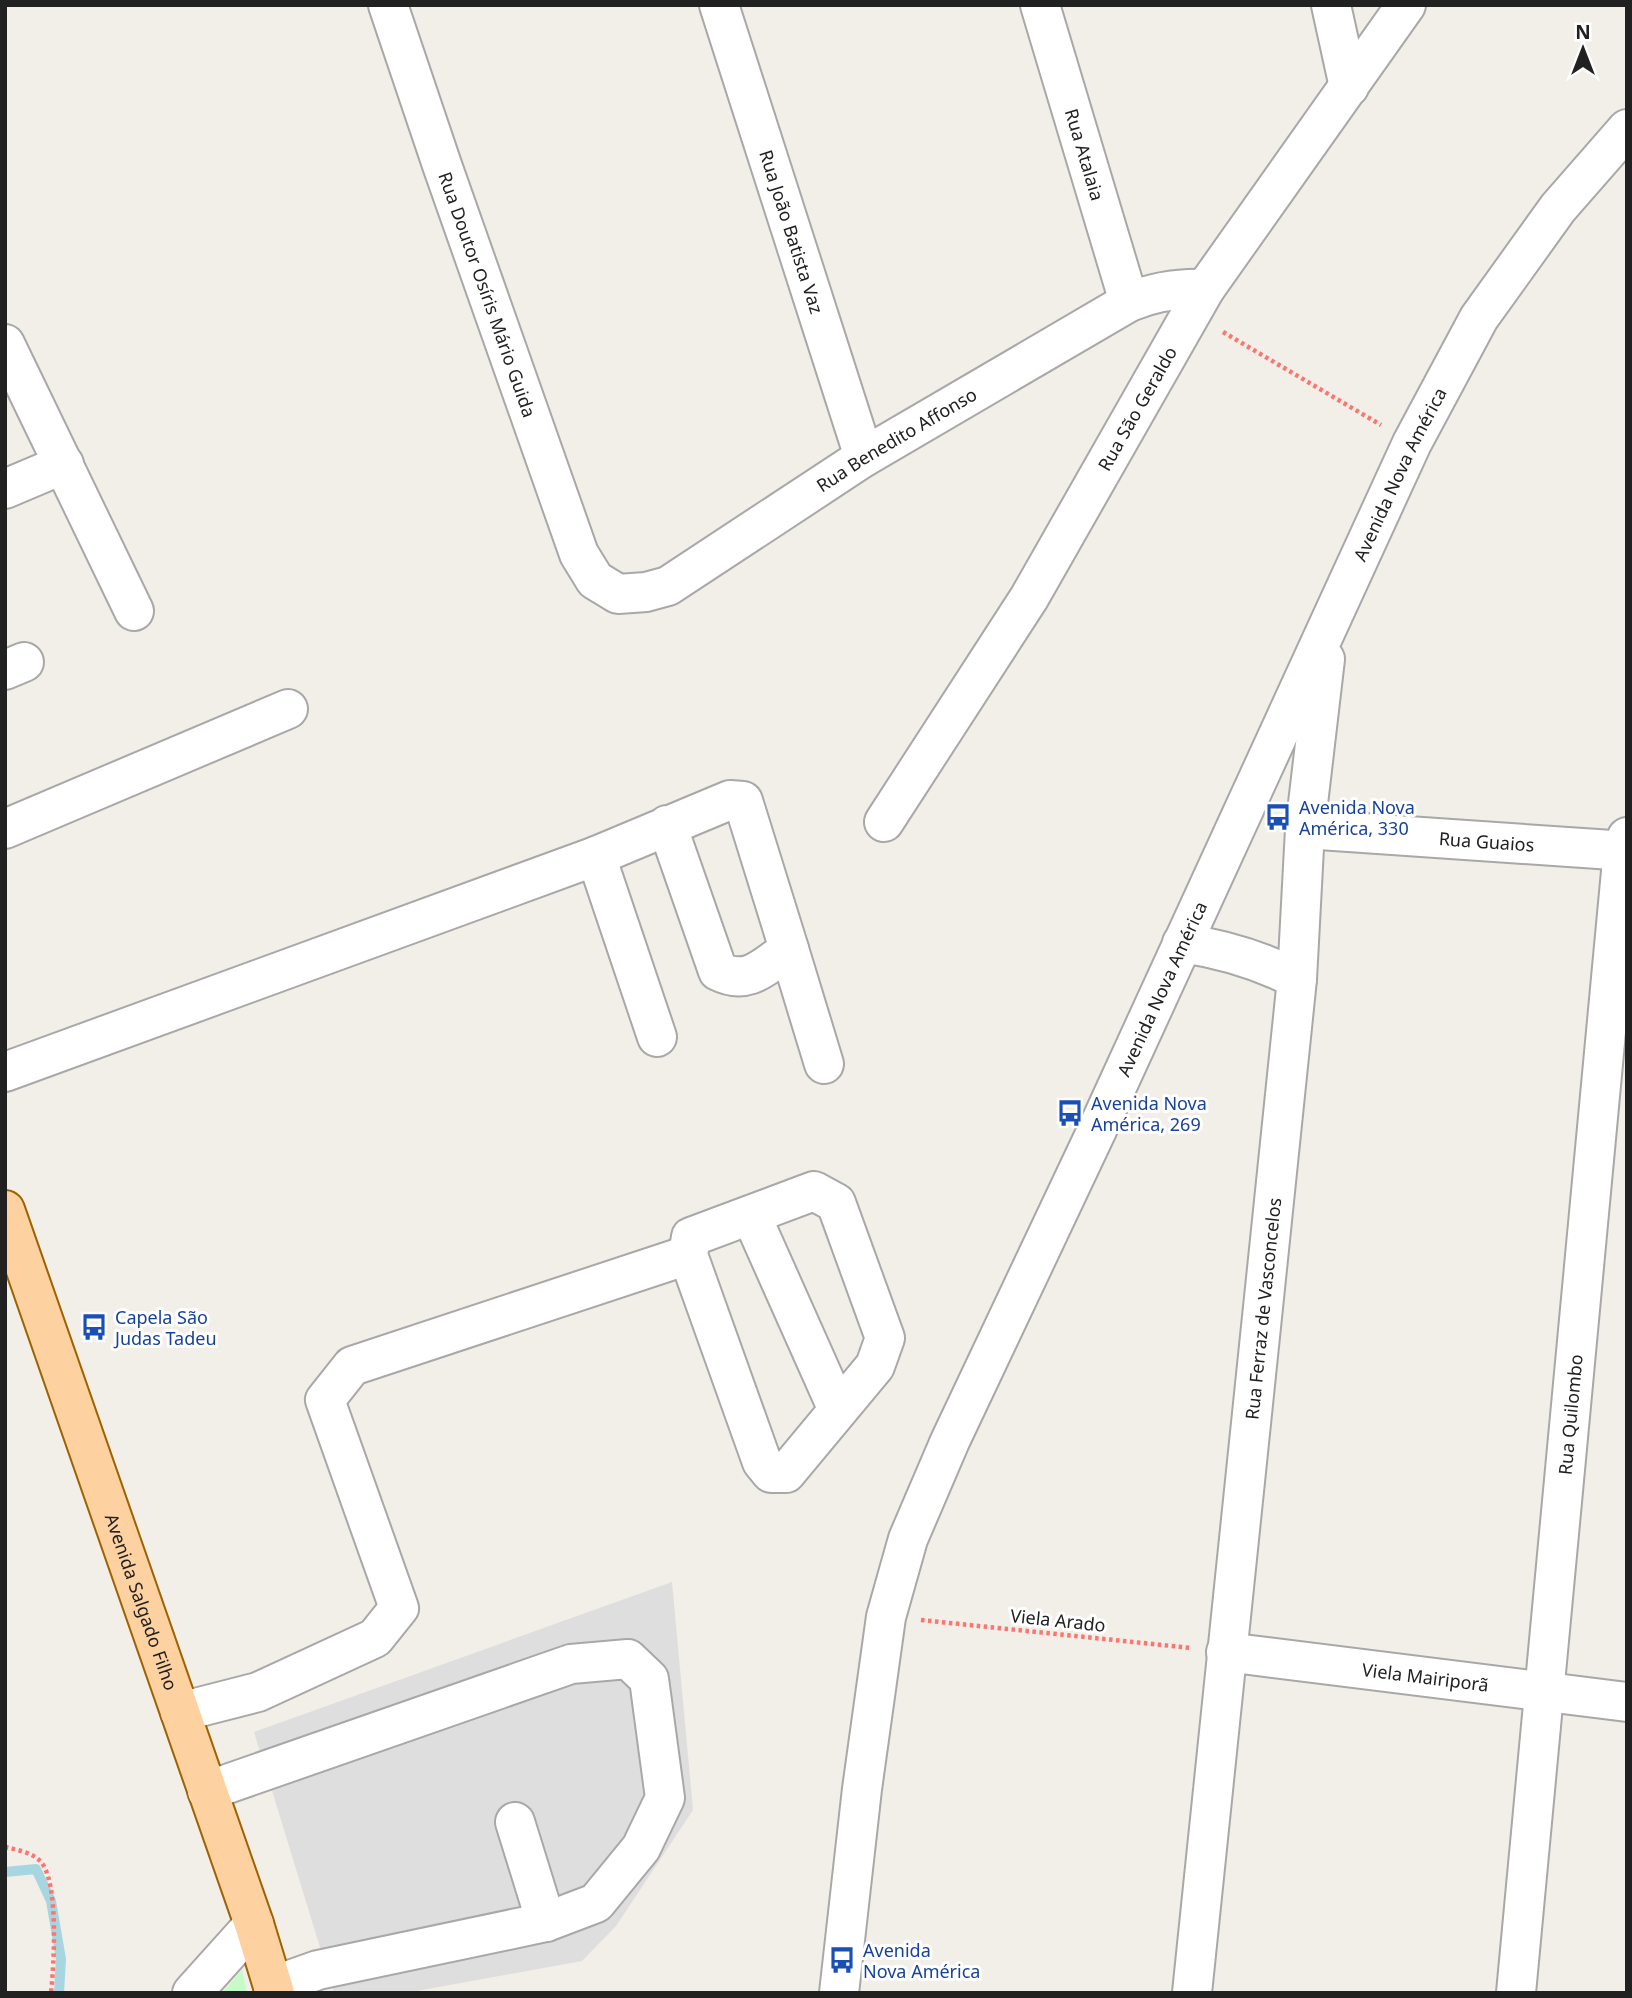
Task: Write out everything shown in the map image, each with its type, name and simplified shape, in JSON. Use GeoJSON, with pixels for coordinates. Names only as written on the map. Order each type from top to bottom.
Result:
{"type":"FeatureCollection","features":[{"type":"Feature","properties":{"kind":"main road","name":"Avenida Salgado Filho"},"geometry":{"type":"LineString","coordinates":[[5,1210],[254,1924],[274,1989]]}},
{"type":"Feature","properties":{"kind":"street","name":"Rua Doutor Osíris Mário Guida"},"geometry":{"type":"LineString","coordinates":[[388,5],[579,554],[595,580]]}},
{"type":"Feature","properties":{"kind":"street","name":"Rua João Batista Vaz"},"geometry":{"type":"LineString","coordinates":[[719,5],[864,457]]}},
{"type":"Feature","properties":{"kind":"street","name":"Rua Atalaia"},"geometry":{"type":"LineString","coordinates":[[1040,5],[1129,302]]}},
{"type":"Feature","properties":{"kind":"street"},"geometry":{"type":"LineString","coordinates":[[1331,5],[1349,87]]}},
{"type":"Feature","properties":{"kind":"street","name":"Rua São Geraldo"},"geometry":{"type":"LineString","coordinates":[[884,822],[1028,598],[1198,301],[1406,5]]}},
{"type":"Feature","properties":{"kind":"street","name":"Avenida Nova América"},"geometry":{"type":"LineString","coordinates":[[839,1993],[862,1789],[886,1617],[908,1539],[950,1441],[1097,1130],[1412,443],[1479,317],[1558,208],[1627,130]]}},
{"type":"Feature","properties":{"kind":"street","name":"Rua Benedito Affonso"},"geometry":{"type":"LineString","coordinates":[[595,580],[618,594],[646,592],[668,586],[864,457],[1129,302],[1148,295],[1188,288],[1198,301]]}},
{"type":"Feature","properties":{"kind":"street"},"geometry":{"type":"LineString","coordinates":[[5,344],[134,611]]}},
{"type":"Feature","properties":{"kind":"street"},"geometry":{"type":"LineString","coordinates":[[5,489],[64,464]]}},
{"type":"Feature","properties":{"kind":"street","name":"Rua Ferraz de Vasconcelos"},"geometry":{"type":"LineString","coordinates":[[1192,1993],[1297,979],[1305,829],[1328,625]]}},
{"type":"Feature","properties":{"kind":"street"},"geometry":{"type":"LineString","coordinates":[[5,829],[288,709]]}},
{"type":"Feature","properties":{"kind":"street"},"geometry":{"type":"LineString","coordinates":[[5,1072],[596,856],[730,800],[743,801],[824,1064]]}},
{"type":"Feature","properties":{"kind":"street"},"geometry":{"type":"LineString","coordinates":[[667,825],[718,971],[732,978],[754,974],[789,950]]}},
{"type":"Feature","properties":{"kind":"street","name":"Rua Guaios"},"geometry":{"type":"LineString","coordinates":[[1305,829],[1626,846]]}},
{"type":"Feature","properties":{"kind":"street","name":"Rua Quilombo"},"geometry":{"type":"LineString","coordinates":[[1516,1993],[1626,846]]}},
{"type":"Feature","properties":{"kind":"street"},"geometry":{"type":"LineString","coordinates":[[596,856],[657,1037]]}},
{"type":"Feature","properties":{"kind":"street"},"geometry":{"type":"LineString","coordinates":[[1182,943],[1212,948],[1271,965],[1297,979]]}},
{"type":"Feature","properties":{"kind":"street"},"geometry":{"type":"LineString","coordinates":[[814,1191],[836,1203],[885,1338],[875,1366],[786,1473],[771,1473],[762,1462],[688,1255],[691,1237],[814,1191]]}},
{"type":"Feature","properties":{"kind":"street"},"geometry":{"type":"LineString","coordinates":[[751,1215],[838,1410]]}},
{"type":"Feature","properties":{"kind":"street"},"geometry":{"type":"LineString","coordinates":[[180,1712],[257,1692],[375,1638],[399,1608],[325,1401],[352,1366],[688,1255]]}},
{"type":"Feature","properties":{"kind":"street","name":"Viela Mairiporã"},"geometry":{"type":"LineString","coordinates":[[1226,1652],[1627,1702]]}},
{"type":"Feature","properties":{"kind":"street"},"geometry":{"type":"LineString","coordinates":[[207,1791],[570,1664],[628,1659],[649,1679],[665,1798],[641,1848],[596,1903],[546,1922],[318,1970],[274,1989]]}},
{"type":"Feature","properties":{"kind":"street"},"geometry":{"type":"LineString","coordinates":[[515,1822],[546,1922]]}},
{"type":"Feature","properties":{"kind":"street"},"geometry":{"type":"LineString","coordinates":[[192,1993],[254,1924]]}},
{"type":"Feature","properties":{"kind":"path"},"geometry":{"type":"LineString","coordinates":[[1198,301],[1412,443]]}},
{"type":"Feature","properties":{"kind":"path","name":"Viela Arado"},"geometry":{"type":"LineString","coordinates":[[886,1617],[1226,1652]]}},
{"type":"Feature","properties":{"kind":"path"},"geometry":{"type":"LineString","coordinates":[[5,1847],[29,1853],[41,1862],[49,1877],[55,1933],[51,1993]]}},
{"type":"Feature","properties":{"kind":"shaded area"},"geometry":{"type":"Polygon","coordinates":[[[672,1582],[693,1810],[616,1926],[582,1961],[406,1993],[334,1993],[254,1732],[672,1582]]]}},
{"type":"Feature","properties":{"kind":"green space"},"geometry":{"type":"Polygon","coordinates":[[[242,1970],[247,1993],[222,1993],[242,1970]]]}},
{"type":"Feature","properties":{"kind":"waterway"},"geometry":{"type":"LineString","coordinates":[[5,1872],[36,1869],[51,1901],[61,1959],[59,1993]]}},
{"type":"Feature","properties":{"kind":"place","name":"Avenida Nova América, 330"},"geometry":{"type":"Point","coordinates":[1278,817]}},
{"type":"Feature","properties":{"kind":"place","name":"Avenida Nova América, 269"},"geometry":{"type":"Point","coordinates":[1070,1113]}},
{"type":"Feature","properties":{"kind":"place","name":"Capela São Judas Tadeu"},"geometry":{"type":"Point","coordinates":[94,1327]}},
{"type":"Feature","properties":{"kind":"place","name":"Avenida Nova América"},"geometry":{"type":"Point","coordinates":[842,1960]}}]}
